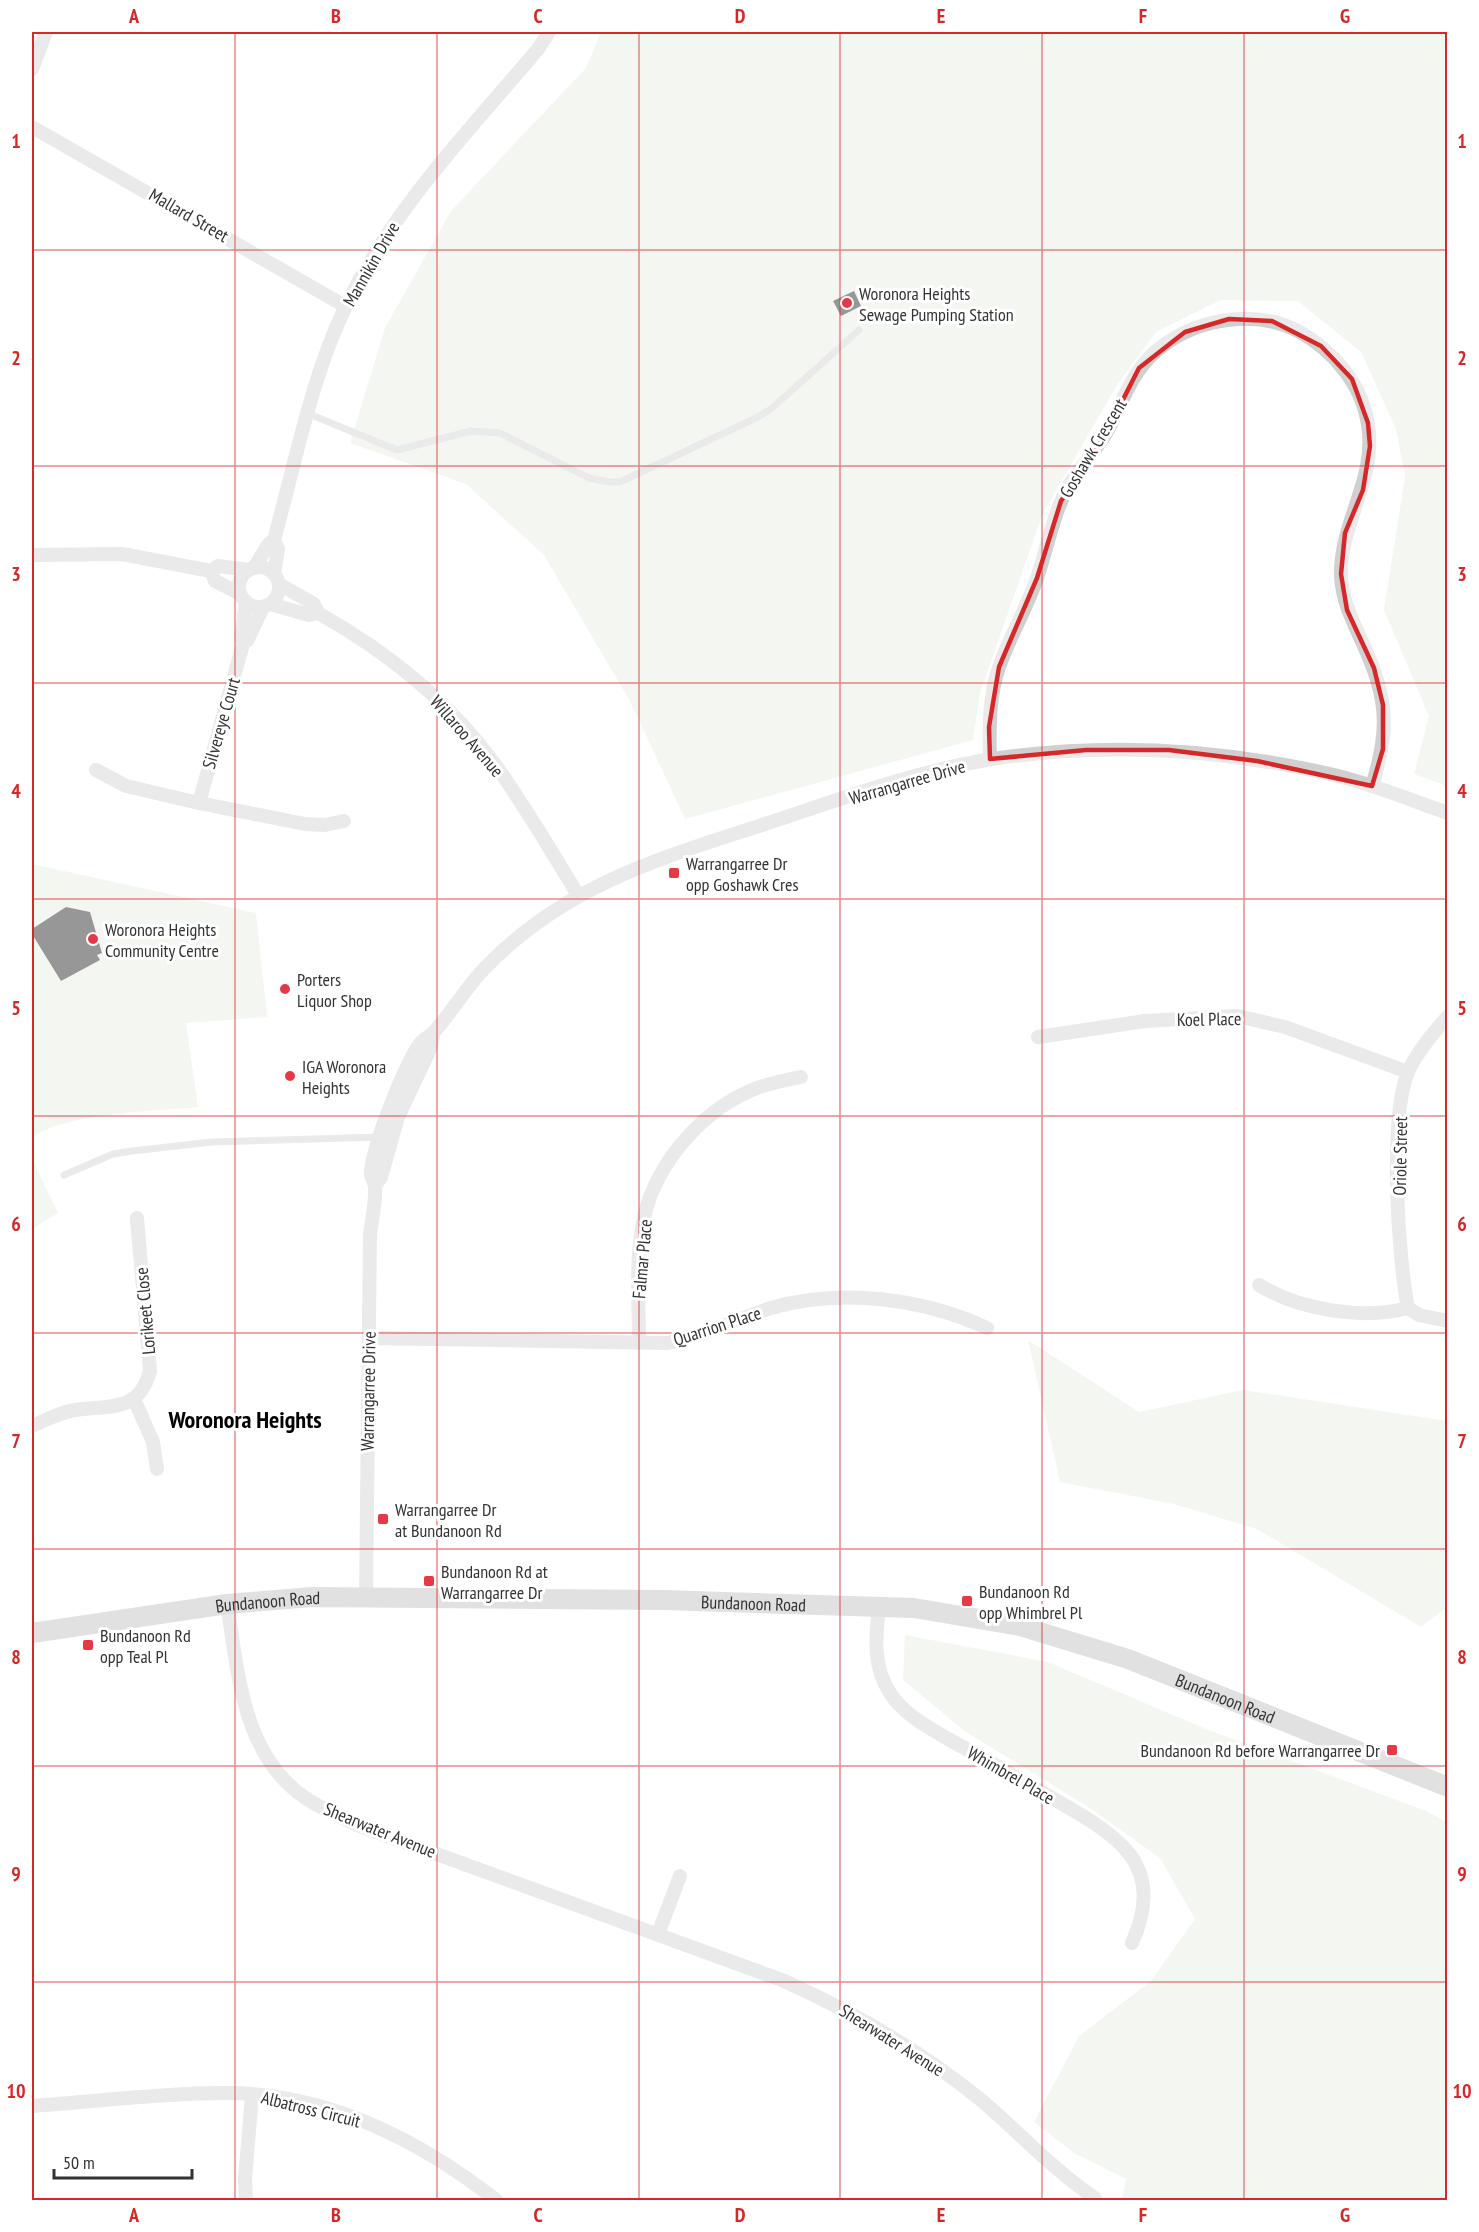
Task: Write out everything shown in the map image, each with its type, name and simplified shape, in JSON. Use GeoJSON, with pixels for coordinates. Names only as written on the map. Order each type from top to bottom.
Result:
{"type":"FeatureCollection","features":[{"type":"Feature","properties":{"kind":"street"},"geometry":{"type":"LineString","coordinates":[[32,69],[46,32]]}},
{"type":"Feature","properties":{"kind":"street","name":"Mannikin Drive"},"geometry":{"type":"LineString","coordinates":[[252,569],[274,540],[319,376],[345,306],[403,209],[538,49],[549,32]]}},
{"type":"Feature","properties":{"kind":"street","name":"Mallard Street"},"geometry":{"type":"LineString","coordinates":[[32,127],[345,306]]}},
{"type":"Feature","properties":{"kind":"street","name":"Goshawk Crescent"},"geometry":{"type":"LineString","coordinates":[[990,759],[989,727],[999,667],[1037,578],[1054,518],[1068,486],[1102,439],[1139,368],[1154,353],[1168,342],[1201,326],[1229,319],[1252,318],[1288,326],[1321,346],[1352,379],[1368,423],[1369,467],[1346,533],[1341,574],[1347,610],[1374,668],[1383,705],[1383,749],[1372,786]]}},
{"type":"Feature","properties":{"kind":"street","name":"Mannikin Drive"},"geometry":{"type":"LineString","coordinates":[[274,540],[278,549],[277,579]]}},
{"type":"Feature","properties":{"kind":"street"},"geometry":{"type":"LineString","coordinates":[[32,555],[122,554],[211,571],[218,566],[265,568],[277,579],[277,597],[267,606],[254,607],[215,580],[211,571]]}},
{"type":"Feature","properties":{"kind":"street"},"geometry":{"type":"LineString","coordinates":[[243,598],[239,583],[252,569]]}},
{"type":"Feature","properties":{"kind":"street","name":"Willaroo Avenue"},"geometry":{"type":"LineString","coordinates":[[277,579],[314,604],[318,613],[366,642],[400,667],[426,688],[465,728],[513,790],[578,895]]}},
{"type":"Feature","properties":{"kind":"street","name":"Silvereye Court"},"geometry":{"type":"LineString","coordinates":[[199,803],[243,644],[241,637],[243,598]]}},
{"type":"Feature","properties":{"kind":"street","name":"Willaroo Avenue"},"geometry":{"type":"LineString","coordinates":[[267,606],[309,615],[318,613]]}},
{"type":"Feature","properties":{"kind":"street","name":"Silvereye Court"},"geometry":{"type":"LineString","coordinates":[[243,644],[248,640],[267,606]]}},
{"type":"Feature","properties":{"kind":"street","name":"Warrangarree Drive"},"geometry":{"type":"LineString","coordinates":[[366,1596],[370,1234],[375,1186],[381,1177],[385,1139],[431,1047],[433,1034],[462,993],[489,963],[541,918],[578,895],[640,865],[896,782],[990,759],[1086,750],[1169,750],[1257,761],[1335,775],[1448,813]]}},
{"type":"Feature","properties":{"kind":"street"},"geometry":{"type":"LineString","coordinates":[[96,770],[126,786],[199,803],[304,824],[325,825],[344,821]]}},
{"type":"Feature","properties":{"kind":"street","name":"Koel Place"},"geometry":{"type":"LineString","coordinates":[[1038,1037],[1145,1021],[1237,1016],[1285,1027],[1408,1072]]}},
{"type":"Feature","properties":{"kind":"street","name":"Oriole Street"},"geometry":{"type":"LineString","coordinates":[[1408,1308],[1397,1168],[1400,1110],[1408,1072],[1448,1016]]}},
{"type":"Feature","properties":{"kind":"street","name":"Falmar Place"},"geometry":{"type":"LineString","coordinates":[[639,1343],[641,1235],[647,1205],[671,1159],[704,1121],[739,1096],[757,1088],[801,1077]]}},
{"type":"Feature","properties":{"kind":"street","name":"Lorikeet Close"},"geometry":{"type":"LineString","coordinates":[[134,1400],[147,1382],[150,1371],[137,1218]]}},
{"type":"Feature","properties":{"kind":"street"},"geometry":{"type":"LineString","coordinates":[[1259,1285],[1280,1298],[1302,1305],[1377,1315],[1408,1308],[1419,1315],[1448,1321]]}},
{"type":"Feature","properties":{"kind":"street","name":"Quarrion Place"},"geometry":{"type":"LineString","coordinates":[[369,1338],[667,1343],[687,1340],[773,1308],[799,1302],[840,1298],[872,1299],[936,1309],[987,1328]]}},
{"type":"Feature","properties":{"kind":"street"},"geometry":{"type":"LineString","coordinates":[[32,1426],[64,1412],[110,1407],[134,1400],[153,1442],[157,1469]]}},
{"type":"Feature","properties":{"kind":"street","name":"Bundanoon Road"},"geometry":{"type":"LineString","coordinates":[[32,1633],[227,1604],[366,1596],[879,1605],[1020,1626],[1076,1642],[1128,1659],[1448,1787]]}},
{"type":"Feature","properties":{"kind":"street","name":"Shearwater Avenue"},"geometry":{"type":"LineString","coordinates":[[227,1604],[242,1695],[250,1723],[278,1771],[302,1796],[357,1824],[782,1980],[819,1997],[932,2062],[981,2100],[1062,2176],[1095,2198]]}},
{"type":"Feature","properties":{"kind":"street","name":"Whimbrel Place"},"geometry":{"type":"LineString","coordinates":[[879,1605],[875,1653],[879,1671],[898,1705],[937,1732],[1102,1827],[1128,1850],[1139,1871],[1144,1893],[1144,1909],[1132,1944]]}},
{"type":"Feature","properties":{"kind":"street"},"geometry":{"type":"LineString","coordinates":[[658,1934],[680,1876]]}},
{"type":"Feature","properties":{"kind":"street","name":"Albatross Circuit"},"geometry":{"type":"LineString","coordinates":[[32,2106],[222,2093],[252,2095],[312,2105],[373,2124],[437,2157],[496,2200]]}},
{"type":"Feature","properties":{"kind":"street"},"geometry":{"type":"LineString","coordinates":[[246,2200],[245,2179],[252,2095]]}},
{"type":"Feature","properties":{"kind":"lane"},"geometry":{"type":"LineString","coordinates":[[309,414],[397,450],[471,431],[500,433],[589,478],[620,482],[771,409],[859,330]]}},
{"type":"Feature","properties":{"kind":"lane"},"geometry":{"type":"LineString","coordinates":[[64,1175],[113,1154],[212,1142],[385,1139]]}},
{"type":"Feature","properties":{"kind":"highlighted area"},"geometry":{"type":"Polygon","coordinates":[[[1229,319],[1272,321],[1321,346],[1352,379],[1368,423],[1370,446],[1363,490],[1345,533],[1341,574],[1347,610],[1374,668],[1383,705],[1383,749],[1372,786],[1257,761],[1169,750],[1086,750],[990,759],[989,727],[999,667],[1037,578],[1061,501],[1103,439],[1139,368],[1185,332],[1229,319]]]}},
{"type":"Feature","properties":{"kind":"shaded area"},"geometry":{"type":"Polygon","coordinates":[[[601,32],[1447,32],[1447,786],[1414,774],[1429,716],[1384,610],[1405,477],[1396,429],[1361,352],[1298,301],[1221,300],[1156,332],[1117,385],[1043,513],[980,693],[973,740],[685,819],[631,703],[544,555],[466,484],[350,443],[385,328],[451,211],[586,68],[601,32]]]}},
{"type":"Feature","properties":{"kind":"shaded area"},"geometry":{"type":"Polygon","coordinates":[[[32,864],[256,913],[267,1017],[186,1023],[198,1107],[87,1118],[65,1123],[32,1138],[32,864]]]}},
{"type":"Feature","properties":{"kind":"shaded area"},"geometry":{"type":"Polygon","coordinates":[[[32,1159],[58,1213],[32,1229],[32,1159]]]}},
{"type":"Feature","properties":{"kind":"shaded area"},"geometry":{"type":"Polygon","coordinates":[[[1028,1340],[1139,1412],[1243,1390],[1447,1421],[1447,1607],[1421,1627],[1257,1529],[1174,1504],[1060,1482],[1028,1340]]]}},
{"type":"Feature","properties":{"kind":"shaded area"},"geometry":{"type":"Polygon","coordinates":[[[905,1635],[1048,1662],[1211,1731],[1426,1811],[1447,1822],[1447,2200],[1122,2200],[1126,2179],[1074,2153],[1034,2122],[1079,2036],[1151,1981],[1195,1919],[1160,1858],[1090,1808],[966,1732],[903,1680],[905,1635]]]}},
{"type":"Feature","properties":{"kind":"building","name":"Woronora Heights Sewage Pumping Station"},"geometry":{"type":"Polygon","coordinates":[[[854,291],[861,306],[841,316],[833,301],[854,291]]]}},
{"type":"Feature","properties":{"kind":"building"},"geometry":{"type":"Polygon","coordinates":[[[66,907],[90,912],[102,953],[97,955],[100,960],[61,981],[32,934],[32,929],[66,907]]]}},
{"type":"Feature","properties":{"kind":"place","name":"Woronora Heights Sewage Pumping Station"},"geometry":{"type":"Point","coordinates":[847,303]}},
{"type":"Feature","properties":{"kind":"place","name":"Warrangarree Dr opp Goshawk Cres"},"geometry":{"type":"Point","coordinates":[674,873]}},
{"type":"Feature","properties":{"kind":"place","name":"Woronora Heights Community Centre"},"geometry":{"type":"Point","coordinates":[93,939]}},
{"type":"Feature","properties":{"kind":"place","name":"Porters Liquor Shop"},"geometry":{"type":"Point","coordinates":[285,989]}},
{"type":"Feature","properties":{"kind":"place","name":"IGA Woronora Heights"},"geometry":{"type":"Point","coordinates":[290,1076]}},
{"type":"Feature","properties":{"kind":"place","name":"Warrangarree Dr at Bundanoon Rd"},"geometry":{"type":"Point","coordinates":[383,1519]}},
{"type":"Feature","properties":{"kind":"place","name":"Bundanoon Rd at Warrangarree Dr"},"geometry":{"type":"Point","coordinates":[429,1581]}},
{"type":"Feature","properties":{"kind":"place","name":"Bundanoon Rd opp Whimbrel Pl"},"geometry":{"type":"Point","coordinates":[967,1601]}},
{"type":"Feature","properties":{"kind":"place","name":"Bundanoon Rd opp Teal Pl"},"geometry":{"type":"Point","coordinates":[88,1645]}},
{"type":"Feature","properties":{"kind":"place","name":"Bundanoon Rd before Warrangarree Dr"},"geometry":{"type":"Point","coordinates":[1392,1750]}},
{"type":"Feature","properties":{"kind":"district","name":"Woronora Heights"},"geometry":{"type":"Point","coordinates":[245,1419]}}]}
